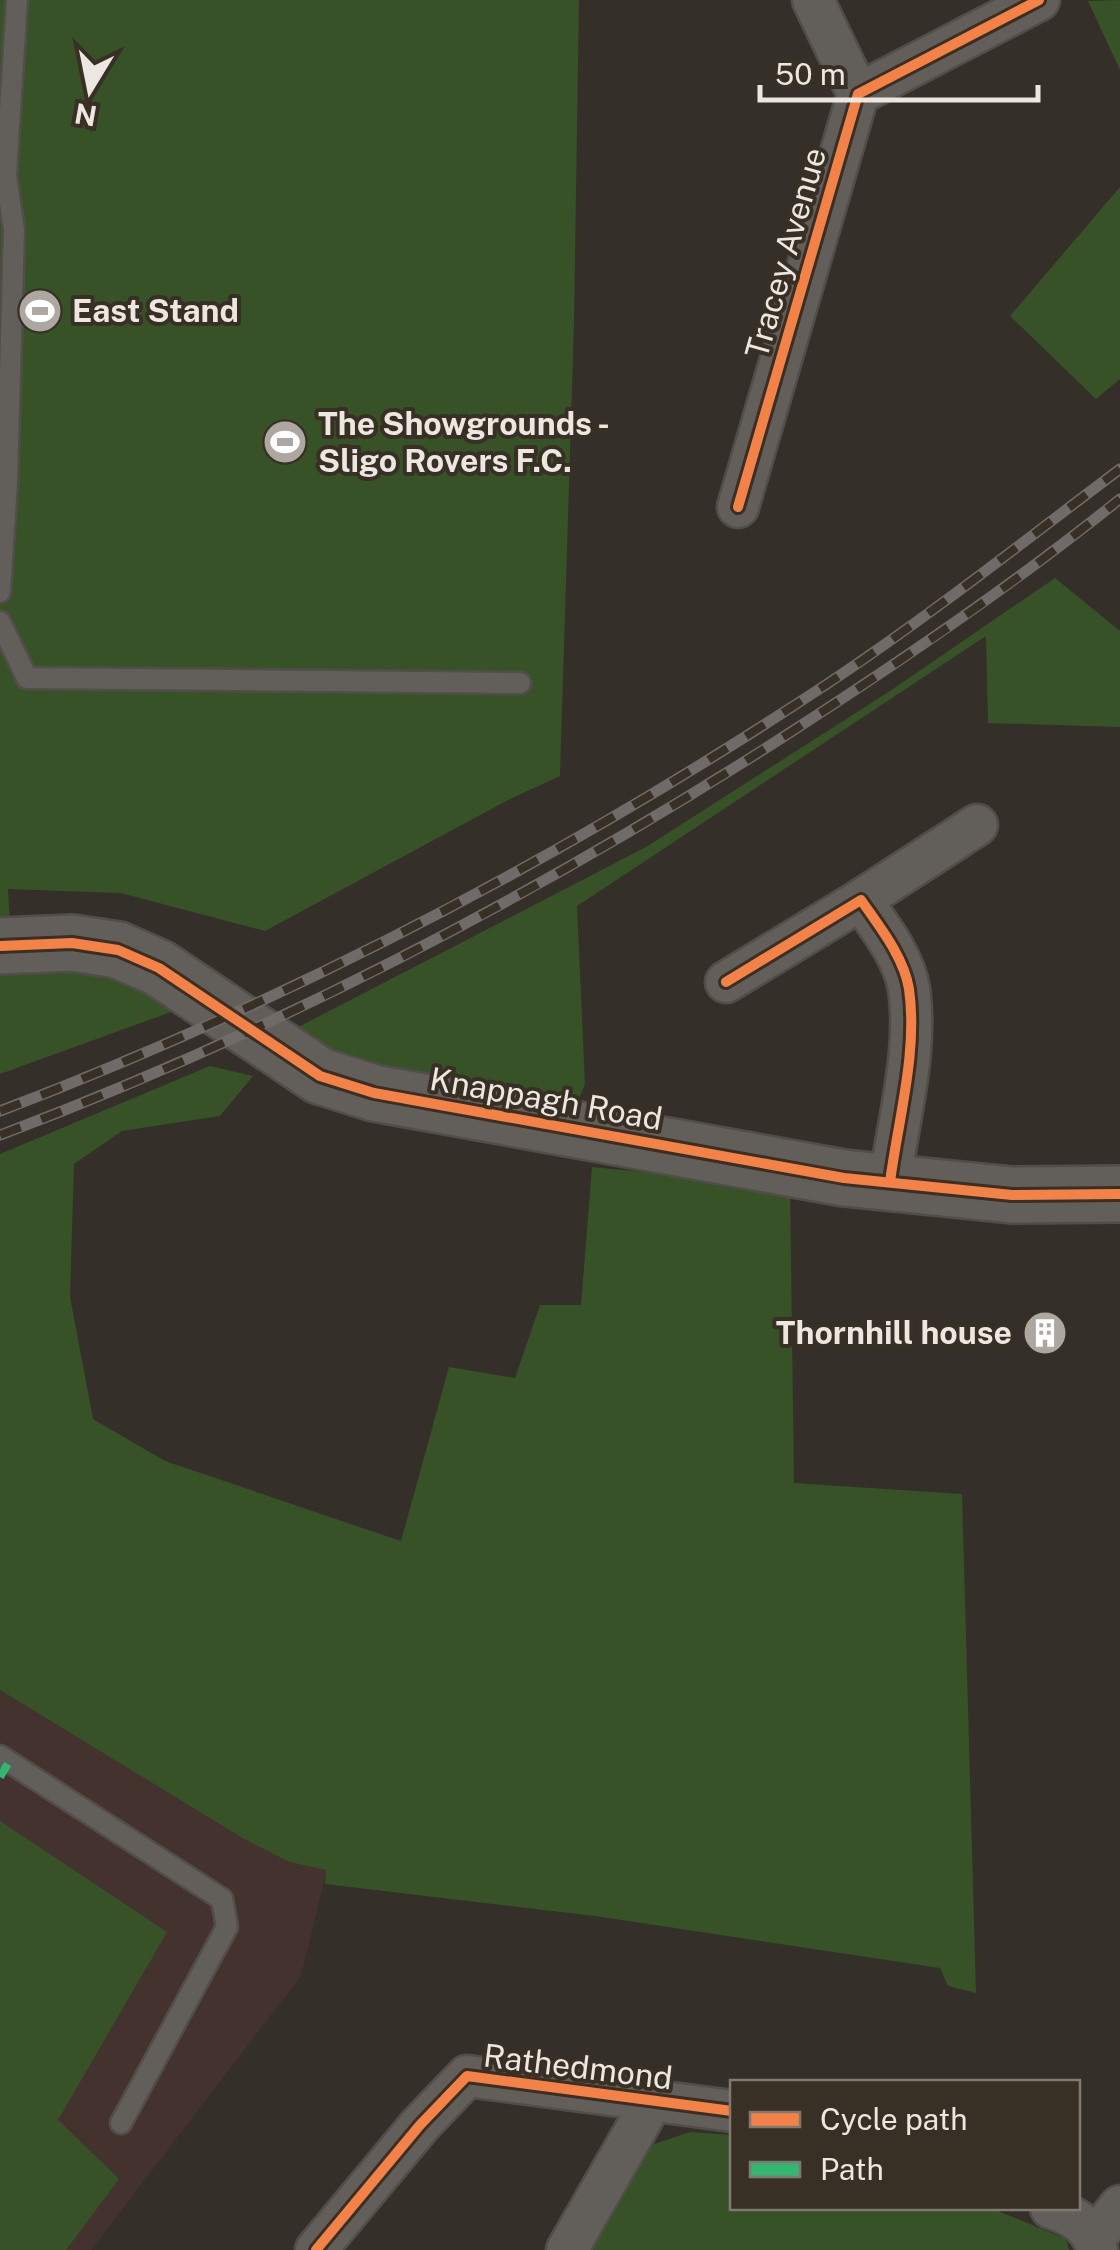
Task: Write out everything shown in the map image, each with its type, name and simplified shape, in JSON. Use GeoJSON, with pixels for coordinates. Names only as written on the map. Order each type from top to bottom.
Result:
{"type":"FeatureCollection","features":[{"type":"Feature","properties":{"kind":"main road","name":"Knappagh Road"},"geometry":{"type":"LineString","coordinates":[[0,946],[72,943],[118,950],[159,968],[320,1076],[374,1094],[770,1166],[1012,1195],[1120,1194]]}},
{"type":"Feature","properties":{"kind":"street"},"geometry":{"type":"LineString","coordinates":[[814,0],[858,94],[1039,0]]}},
{"type":"Feature","properties":{"kind":"street","name":"Tracey Avenue"},"geometry":{"type":"LineString","coordinates":[[738,507],[858,94]]}},
{"type":"Feature","properties":{"kind":"street"},"geometry":{"type":"LineString","coordinates":[[726,982],[976,825]]}},
{"type":"Feature","properties":{"kind":"street"},"geometry":{"type":"LineString","coordinates":[[861,900],[890,942],[908,986],[910,1041],[890,1182]]}},
{"type":"Feature","properties":{"kind":"street","name":"Rathedmond"},"geometry":{"type":"LineString","coordinates":[[316,2250],[420,2125],[467,2076],[730,2111]]}},
{"type":"Feature","properties":{"kind":"street","name":"Rathedmond"},"geometry":{"type":"LineString","coordinates":[[566,2250],[652,2102]]}},
{"type":"Feature","properties":{"kind":"street"},"geometry":{"type":"LineString","coordinates":[[1057,2210],[1074,2216],[1096,2244],[1120,2206]]}},
{"type":"Feature","properties":{"kind":"lane"},"geometry":{"type":"LineString","coordinates":[[0,592],[14,230],[6,175],[17,0]]}},
{"type":"Feature","properties":{"kind":"lane"},"geometry":{"type":"LineString","coordinates":[[0,622],[27,678],[520,683]]}},
{"type":"Feature","properties":{"kind":"lane"},"geometry":{"type":"LineString","coordinates":[[0,1756],[222,1899],[226,1927],[121,2122]]}},
{"type":"Feature","properties":{"kind":"shaded area"},"geometry":{"type":"Polygon","coordinates":[[[0,1690],[244,1839],[289,1862],[327,1870],[301,1976],[91,2250],[0,2250],[0,1690]]]}},
{"type":"Feature","properties":{"kind":"green space","name":"The Showgrounds - Sligo Rovers F.C."},"geometry":{"type":"Polygon","coordinates":[[[0,0],[579,0],[560,776],[265,931],[121,893],[8,889],[10,925],[0,926],[0,0]]]}},
{"type":"Feature","properties":{"kind":"green space"},"geometry":{"type":"Polygon","coordinates":[[[1120,0],[1120,70],[1088,1],[1120,0]]]}},
{"type":"Feature","properties":{"kind":"green space"},"geometry":{"type":"Polygon","coordinates":[[[1120,187],[1120,379],[1096,399],[1010,316],[1120,187]]]}},
{"type":"Feature","properties":{"kind":"green space"},"geometry":{"type":"Polygon","coordinates":[[[1055,578],[1120,631],[1120,727],[988,723],[986,636],[577,906],[585,1084],[575,1108],[378,1077],[279,1037],[646,847],[890,691],[1055,578]]]}},
{"type":"Feature","properties":{"kind":"green space"},"geometry":{"type":"Polygon","coordinates":[[[0,964],[132,976],[185,1007],[0,1074],[0,964]]]}},
{"type":"Feature","properties":{"kind":"green space"},"geometry":{"type":"Polygon","coordinates":[[[210,1066],[253,1076],[220,1116],[122,1131],[74,1164],[70,1297],[93,1419],[165,1461],[401,1541],[449,1367],[515,1378],[540,1305],[581,1305],[592,1167],[790,1186],[794,1483],[962,1494],[976,1993],[948,1986],[940,1968],[595,1916],[325,1884],[326,1870],[289,1862],[244,1839],[0,1690],[0,1154],[210,1066]]]}},
{"type":"Feature","properties":{"kind":"green space"},"geometry":{"type":"Polygon","coordinates":[[[0,1821],[167,1932],[58,2120],[119,2179],[66,2250],[0,2250],[0,1821]]]}},
{"type":"Feature","properties":{"kind":"green space"},"geometry":{"type":"Polygon","coordinates":[[[690,2132],[730,2135],[730,2210],[996,2210],[1066,2239],[1069,2250],[592,2250],[595,2230],[654,2144],[690,2132]]]}},
{"type":"Feature","properties":{"kind":"railway"},"geometry":{"type":"LineString","coordinates":[[0,1111],[108,1068],[321,973],[528,865],[729,747],[865,659],[1120,469]]}},
{"type":"Feature","properties":{"kind":"railway"},"geometry":{"type":"LineString","coordinates":[[0,1135],[102,1095],[303,1006],[593,853],[867,682],[996,593],[1120,499]]}},
{"type":"Feature","properties":{"kind":"marked path"},"geometry":{"type":"LineString","coordinates":[[0,1777],[9,1762]]}},
{"type":"Feature","properties":{"kind":"cycle path"},"geometry":{"type":"LineString","coordinates":[[738,507],[858,94],[1039,0]]}},
{"type":"Feature","properties":{"kind":"cycle path"},"geometry":{"type":"LineString","coordinates":[[726,982],[861,900],[896,954],[909,989],[909,1061],[890,1182]]}},
{"type":"Feature","properties":{"kind":"cycle path"},"geometry":{"type":"LineString","coordinates":[[0,946],[72,943],[118,950],[159,968],[320,1076],[374,1093],[844,1178],[1012,1195],[1120,1194]]}},
{"type":"Feature","properties":{"kind":"cycle path"},"geometry":{"type":"LineString","coordinates":[[316,2250],[420,2125],[467,2076],[730,2111]]}},
{"type":"Feature","properties":{"kind":"place","name":"East Stand"},"geometry":{"type":"Point","coordinates":[40,311]}},
{"type":"Feature","properties":{"kind":"place","name":"The Showgrounds - Sligo Rovers F.C."},"geometry":{"type":"Point","coordinates":[285,442]}},
{"type":"Feature","properties":{"kind":"place","name":"Thornhill house"},"geometry":{"type":"Point","coordinates":[1045,1333]}}]}
